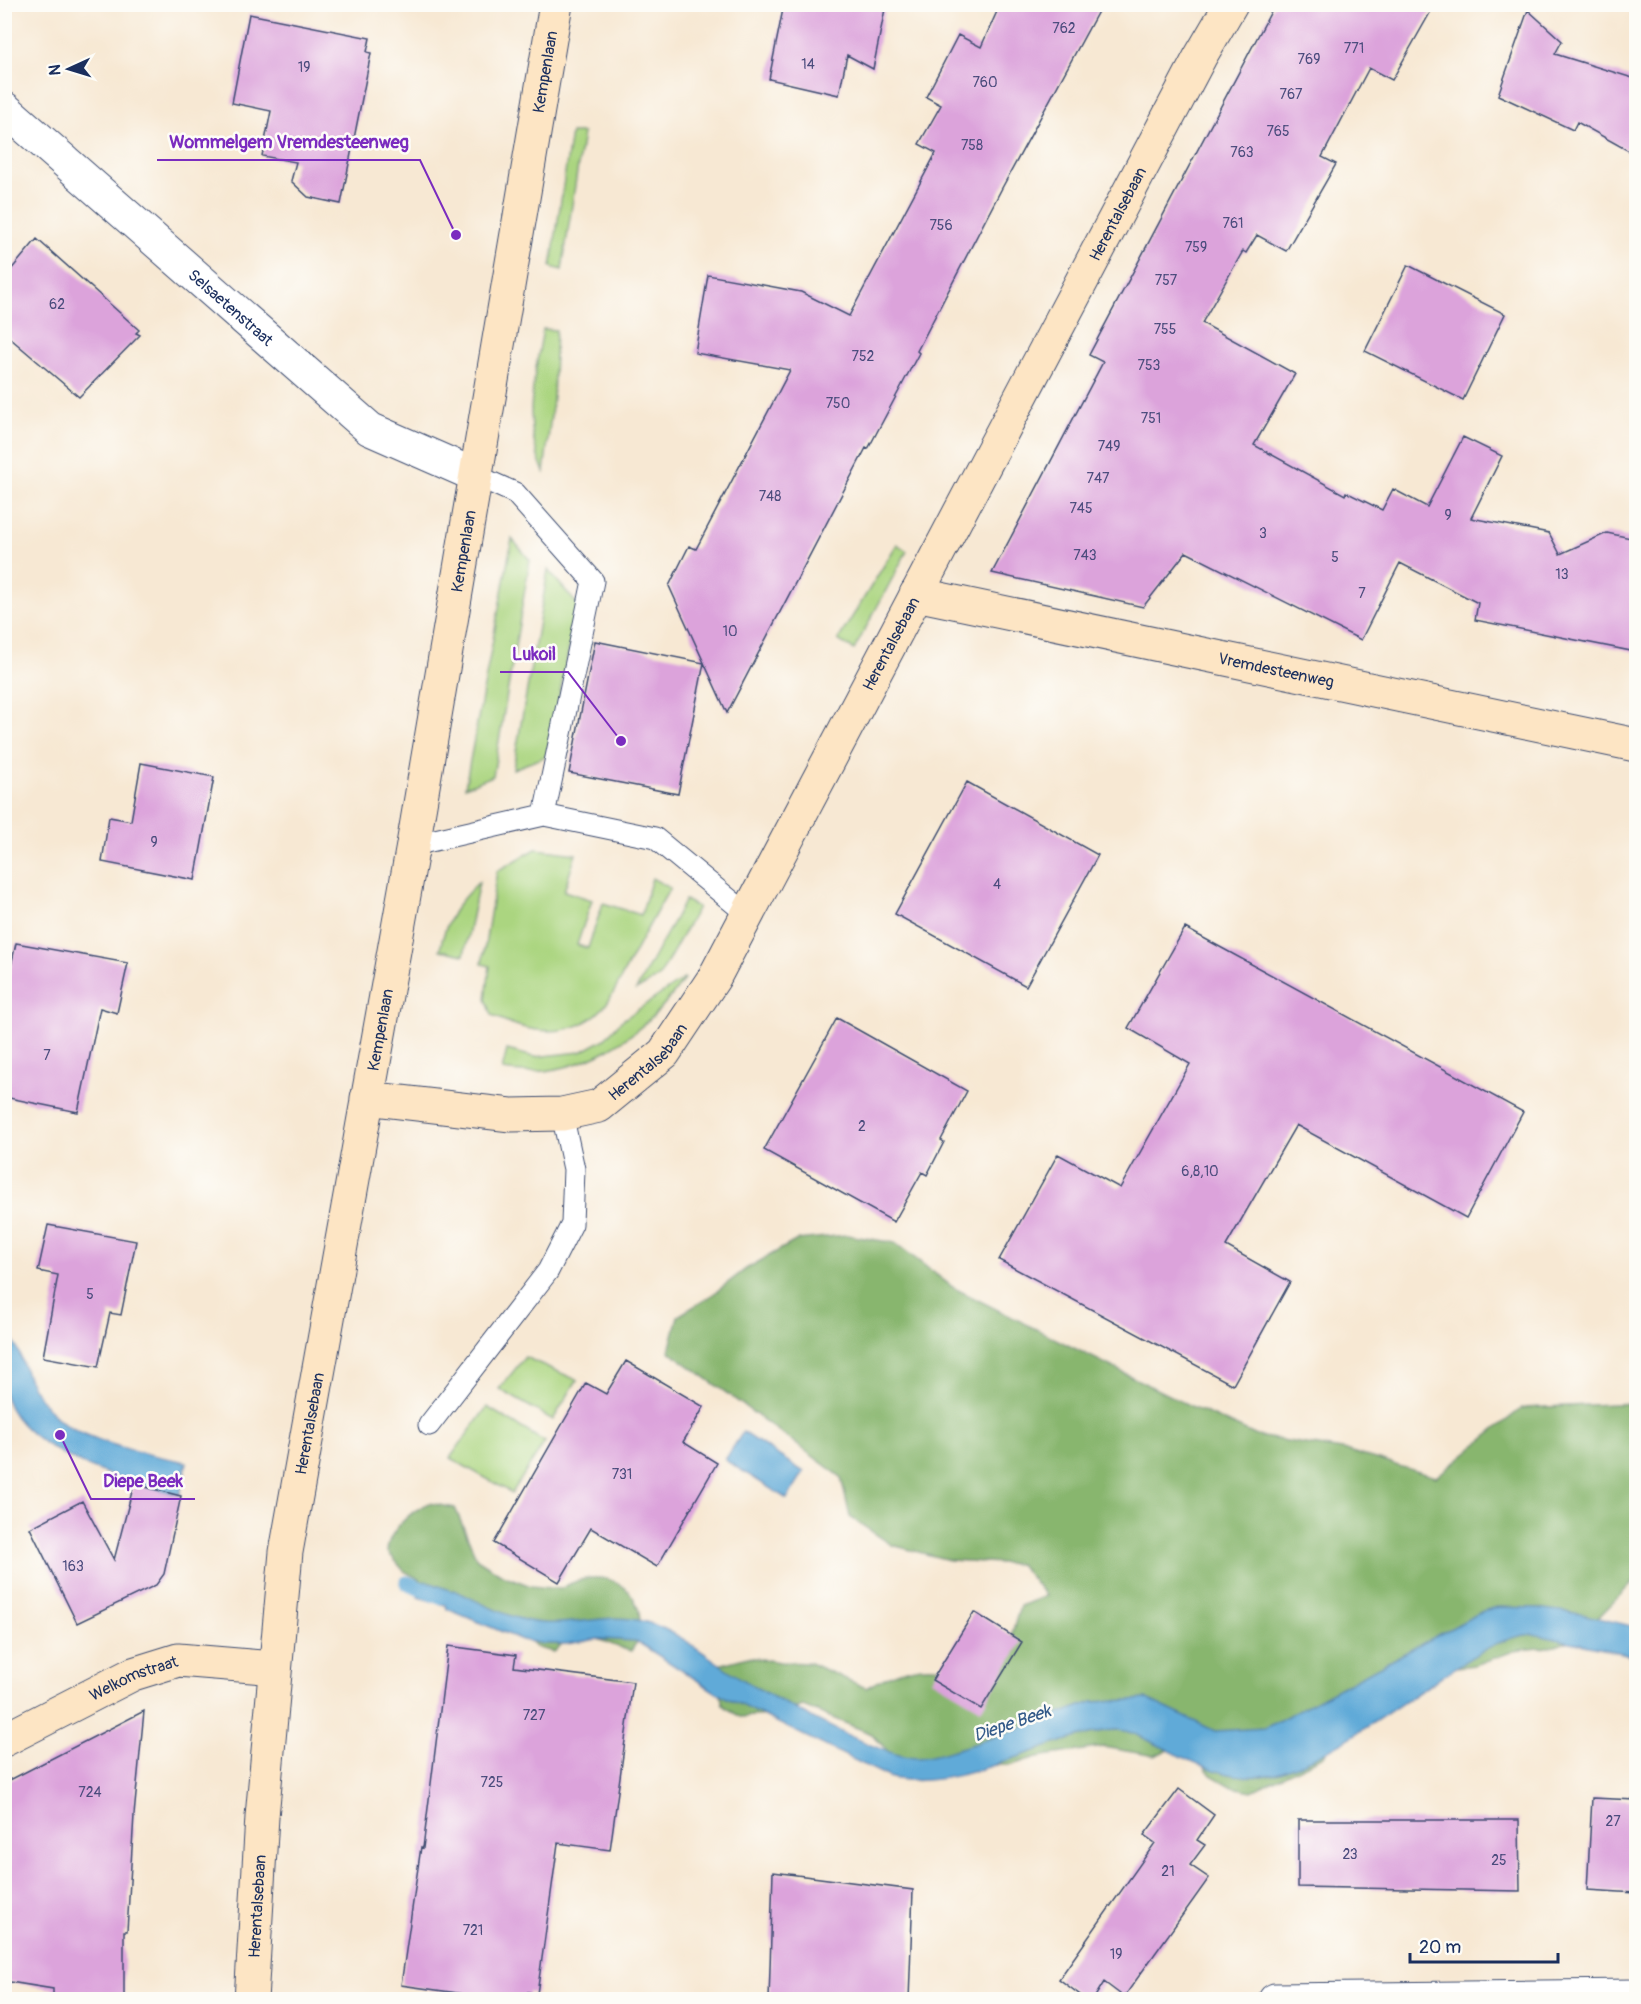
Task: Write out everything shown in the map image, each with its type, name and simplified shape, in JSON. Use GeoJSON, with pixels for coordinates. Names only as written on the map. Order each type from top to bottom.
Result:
{"type":"FeatureCollection","features":[{"type":"Feature","properties":{"kind":"street","name":"Kempenlaan"},"geometry":{"type":"LineString","coordinates":[[367,1098],[477,476],[556,4]]}},
{"type":"Feature","properties":{"kind":"street","name":"Herentalsebaan"},"geometry":{"type":"LineString","coordinates":[[251,2000],[262,1817],[286,1552],[367,1098],[511,1114],[562,1114],[598,1106],[664,1053],[714,978],[1189,78],[1231,4]]}},
{"type":"Feature","properties":{"kind":"street","name":"Selsaetenstraat"},"geometry":{"type":"LineString","coordinates":[[4,108],[370,429],[477,476]]}},
{"type":"Feature","properties":{"kind":"street","name":"Vremdesteenweg"},"geometry":{"type":"LineString","coordinates":[[916,594],[1636,745]]}},
{"type":"Feature","properties":{"kind":"street","name":"Welkomstraat"},"geometry":{"type":"LineString","coordinates":[[4,1740],[133,1674],[178,1660],[274,1668]]}},
{"type":"Feature","properties":{"kind":"street"},"geometry":{"type":"LineString","coordinates":[[1275,2000],[1636,1996]]}},
{"type":"Feature","properties":{"kind":"lane"},"geometry":{"type":"LineString","coordinates":[[477,476],[515,493],[592,581],[544,815]]}},
{"type":"Feature","properties":{"kind":"lane"},"geometry":{"type":"LineString","coordinates":[[413,844],[544,815],[655,838],[747,914]]}},
{"type":"Feature","properties":{"kind":"lane"},"geometry":{"type":"LineString","coordinates":[[429,1425],[548,1271],[572,1224],[574,1169],[562,1114]]}},
{"type":"Feature","properties":{"kind":"green space"},"geometry":{"type":"Polygon","coordinates":[[[571,133],[583,133],[562,270],[551,267],[571,133]]]}},
{"type":"Feature","properties":{"kind":"green space"},"geometry":{"type":"Polygon","coordinates":[[[543,329],[556,330],[553,399],[544,472],[537,454],[531,418],[533,384],[543,329]]]}},
{"type":"Feature","properties":{"kind":"green space"},"geometry":{"type":"Polygon","coordinates":[[[512,539],[530,560],[493,776],[465,787],[512,539]]]}},
{"type":"Feature","properties":{"kind":"green space"},"geometry":{"type":"Polygon","coordinates":[[[897,544],[907,551],[854,650],[838,640],[897,544]]]}},
{"type":"Feature","properties":{"kind":"green space"},"geometry":{"type":"Polygon","coordinates":[[[548,570],[578,605],[547,756],[513,769],[548,570]]]}},
{"type":"Feature","properties":{"kind":"green space"},"geometry":{"type":"Polygon","coordinates":[[[536,849],[576,854],[564,891],[592,900],[577,945],[588,948],[603,903],[641,915],[652,878],[670,888],[606,1004],[590,1019],[564,1030],[535,1030],[506,1021],[492,1015],[486,999],[490,966],[482,964],[497,871],[536,849]]]}},
{"type":"Feature","properties":{"kind":"green space"},"geometry":{"type":"Polygon","coordinates":[[[479,882],[464,955],[440,950],[445,930],[454,912],[479,882]]]}},
{"type":"Feature","properties":{"kind":"green space"},"geometry":{"type":"Polygon","coordinates":[[[685,900],[698,907],[659,977],[636,990],[685,900]]]}},
{"type":"Feature","properties":{"kind":"green space"},"geometry":{"type":"Polygon","coordinates":[[[685,978],[650,1019],[607,1050],[557,1069],[530,1072],[502,1070],[507,1050],[534,1057],[581,1052],[605,1039],[621,1021],[685,978]]]}},
{"type":"Feature","properties":{"kind":"green space"},"geometry":{"type":"Polygon","coordinates":[[[847,1235],[895,1243],[954,1288],[1180,1401],[1257,1436],[1348,1451],[1436,1477],[1522,1408],[1636,1403],[1636,1579],[1579,1637],[1556,1646],[1514,1651],[1475,1665],[1438,1669],[1335,1735],[1324,1756],[1252,1791],[1232,1787],[1211,1775],[1193,1751],[1176,1745],[1155,1756],[1103,1747],[1037,1757],[1012,1765],[901,1766],[872,1734],[803,1706],[772,1715],[740,1717],[723,1705],[714,1666],[748,1657],[780,1662],[810,1663],[866,1688],[899,1672],[923,1667],[946,1669],[957,1673],[1008,1647],[1020,1606],[1046,1596],[1019,1564],[949,1560],[892,1545],[850,1517],[841,1477],[669,1351],[678,1316],[708,1298],[746,1269],[797,1240],[847,1235]]]}},
{"type":"Feature","properties":{"kind":"green space"},"geometry":{"type":"Polygon","coordinates":[[[525,1357],[577,1380],[553,1420],[499,1389],[525,1357]]]}},
{"type":"Feature","properties":{"kind":"green space"},"geometry":{"type":"Polygon","coordinates":[[[487,1407],[545,1442],[512,1493],[450,1458],[487,1407]]]}},
{"type":"Feature","properties":{"kind":"green space"},"geometry":{"type":"Polygon","coordinates":[[[429,1503],[455,1508],[477,1559],[502,1575],[531,1586],[561,1589],[582,1579],[594,1578],[615,1582],[625,1588],[632,1596],[639,1614],[641,1636],[631,1651],[583,1636],[567,1639],[554,1652],[538,1648],[526,1637],[404,1571],[387,1551],[388,1544],[402,1522],[429,1503]]]}},
{"type":"Feature","properties":{"kind":"water"},"geometry":{"type":"Polygon","coordinates":[[[4,1331],[14,1341],[29,1380],[37,1393],[53,1414],[66,1424],[113,1445],[187,1462],[180,1495],[107,1474],[56,1450],[34,1436],[17,1418],[4,1393],[4,1331]]]}},
{"type":"Feature","properties":{"kind":"water"},"geometry":{"type":"Polygon","coordinates":[[[743,1432],[804,1472],[787,1499],[725,1460],[743,1432]]]}},
{"type":"Feature","properties":{"kind":"water"},"geometry":{"type":"Polygon","coordinates":[[[426,1581],[454,1590],[486,1606],[531,1622],[569,1623],[619,1618],[646,1622],[660,1627],[686,1641],[747,1682],[806,1715],[880,1749],[916,1758],[934,1756],[980,1742],[1092,1702],[1147,1699],[1215,1731],[1265,1728],[1483,1611],[1498,1607],[1537,1608],[1581,1614],[1636,1627],[1636,1656],[1533,1634],[1507,1639],[1473,1657],[1324,1753],[1304,1763],[1267,1775],[1235,1775],[1219,1772],[1188,1760],[1138,1735],[1116,1730],[1071,1739],[959,1775],[913,1780],[891,1778],[717,1693],[636,1641],[598,1639],[566,1644],[544,1644],[522,1640],[447,1609],[446,1605],[418,1597],[426,1581]]]}},
{"type":"Feature","properties":{"kind":"building"},"geometry":{"type":"Polygon","coordinates":[[[784,4],[886,4],[873,69],[847,55],[839,95],[769,79],[784,4]]]}},
{"type":"Feature","properties":{"kind":"building"},"geometry":{"type":"Polygon","coordinates":[[[995,4],[1102,4],[1002,188],[917,351],[919,353],[868,449],[866,448],[727,713],[669,586],[689,546],[696,549],[790,370],[695,353],[708,275],[801,292],[849,316],[936,153],[919,144],[941,105],[926,97],[958,35],[981,47],[999,7],[995,4]]]}},
{"type":"Feature","properties":{"kind":"building"},"geometry":{"type":"Polygon","coordinates":[[[1275,4],[1435,4],[1392,80],[1369,68],[1322,157],[1336,164],[1286,251],[1257,235],[1246,253],[1243,251],[1202,323],[1295,374],[1254,445],[1345,495],[1346,492],[1382,510],[1393,489],[1427,507],[1463,437],[1502,456],[1471,518],[1549,533],[1560,554],[1607,533],[1636,539],[1636,652],[1475,620],[1478,603],[1400,563],[1361,640],[1186,552],[1143,607],[992,573],[1103,362],[1089,355],[1275,4]]]}},
{"type":"Feature","properties":{"kind":"building"},"geometry":{"type":"Polygon","coordinates":[[[1528,10],[1562,41],[1555,54],[1636,79],[1636,155],[1577,122],[1573,130],[1498,95],[1528,10]]]}},
{"type":"Feature","properties":{"kind":"building"},"geometry":{"type":"Polygon","coordinates":[[[249,14],[370,38],[367,52],[371,53],[341,204],[308,197],[291,181],[296,162],[262,156],[271,111],[232,103],[249,14]]]}},
{"type":"Feature","properties":{"kind":"building"},"geometry":{"type":"Polygon","coordinates":[[[37,239],[139,330],[136,333],[140,335],[79,397],[4,333],[4,278],[37,239]]]}},
{"type":"Feature","properties":{"kind":"building"},"geometry":{"type":"Polygon","coordinates":[[[1408,265],[1505,314],[1463,400],[1365,351],[1408,265]]]}},
{"type":"Feature","properties":{"kind":"building"},"geometry":{"type":"Polygon","coordinates":[[[595,641],[704,663],[678,794],[569,773],[595,641]]]}},
{"type":"Feature","properties":{"kind":"building"},"geometry":{"type":"Polygon","coordinates":[[[141,763],[214,777],[195,880],[102,862],[109,817],[131,821],[141,763]]]}},
{"type":"Feature","properties":{"kind":"building"},"geometry":{"type":"Polygon","coordinates":[[[967,782],[1098,855],[1026,986],[895,914],[967,782]]]}},
{"type":"Feature","properties":{"kind":"building"},"geometry":{"type":"Polygon","coordinates":[[[1185,928],[1523,1112],[1466,1218],[1296,1125],[1226,1246],[1290,1282],[1233,1385],[999,1260],[1058,1154],[1120,1188],[1190,1064],[1128,1028],[1185,928]]]}},
{"type":"Feature","properties":{"kind":"building"},"geometry":{"type":"Polygon","coordinates":[[[16,943],[128,963],[117,1013],[100,1008],[78,1112],[4,1097],[4,974],[9,975],[16,943]]]}},
{"type":"Feature","properties":{"kind":"building"},"geometry":{"type":"Polygon","coordinates":[[[837,1018],[967,1091],[941,1140],[944,1142],[927,1175],[922,1172],[894,1222],[764,1150],[837,1018]]]}},
{"type":"Feature","properties":{"kind":"building"},"geometry":{"type":"Polygon","coordinates":[[[48,1225],[136,1241],[121,1315],[110,1313],[98,1367],[43,1357],[58,1275],[38,1271],[48,1225]]]}},
{"type":"Feature","properties":{"kind":"building"},"geometry":{"type":"Polygon","coordinates":[[[626,1361],[704,1407],[683,1442],[717,1463],[657,1567],[591,1528],[559,1582],[494,1543],[586,1383],[606,1394],[626,1361]]]}},
{"type":"Feature","properties":{"kind":"building"},"geometry":{"type":"Polygon","coordinates":[[[134,1484],[181,1496],[164,1574],[156,1585],[77,1623],[30,1528],[82,1501],[114,1560],[134,1484]]]}},
{"type":"Feature","properties":{"kind":"building"},"geometry":{"type":"Polygon","coordinates":[[[974,1612],[1022,1642],[981,1709],[932,1680],[974,1612]]]}},
{"type":"Feature","properties":{"kind":"building"},"geometry":{"type":"Polygon","coordinates":[[[448,1646],[516,1655],[514,1667],[633,1682],[610,1850],[558,1843],[537,1994],[528,1992],[528,2000],[507,2000],[401,1985],[421,1847],[423,1848],[448,1646]]]}},
{"type":"Feature","properties":{"kind":"building"},"geometry":{"type":"Polygon","coordinates":[[[144,1711],[134,1815],[127,1931],[124,1931],[124,2000],[53,2000],[53,1989],[4,1981],[4,1783],[144,1711]]]}},
{"type":"Feature","properties":{"kind":"building"},"geometry":{"type":"Polygon","coordinates":[[[1179,1789],[1214,1815],[1197,1840],[1205,1845],[1190,1865],[1209,1878],[1124,1997],[1104,1982],[1093,2000],[1087,2000],[1059,1979],[1155,1843],[1144,1835],[1179,1789]]]}},
{"type":"Feature","properties":{"kind":"building"},"geometry":{"type":"Polygon","coordinates":[[[1592,1798],[1636,1800],[1636,1893],[1587,1890],[1592,1798]]]}},
{"type":"Feature","properties":{"kind":"building"},"geometry":{"type":"Polygon","coordinates":[[[1298,1820],[1519,1820],[1520,1891],[1298,1887],[1298,1820]]]}},
{"type":"Feature","properties":{"kind":"building"},"geometry":{"type":"Polygon","coordinates":[[[773,1872],[913,1890],[909,2000],[769,2000],[773,1872]]]}},
{"type":"Feature","properties":{"kind":"waterway","name":"Diepe Beek"},"geometry":{"type":"LineString","coordinates":[[407,1583],[440,1597]]}},
{"type":"Feature","properties":{"kind":"place","name":"Wommelgem Vremdesteenweg"},"geometry":{"type":"Point","coordinates":[456,235]}},
{"type":"Feature","properties":{"kind":"place","name":"Lukoil"},"geometry":{"type":"Point","coordinates":[621,741]}},
{"type":"Feature","properties":{"kind":"place","name":"Diepe Beek"},"geometry":{"type":"Point","coordinates":[60,1435]}}]}
